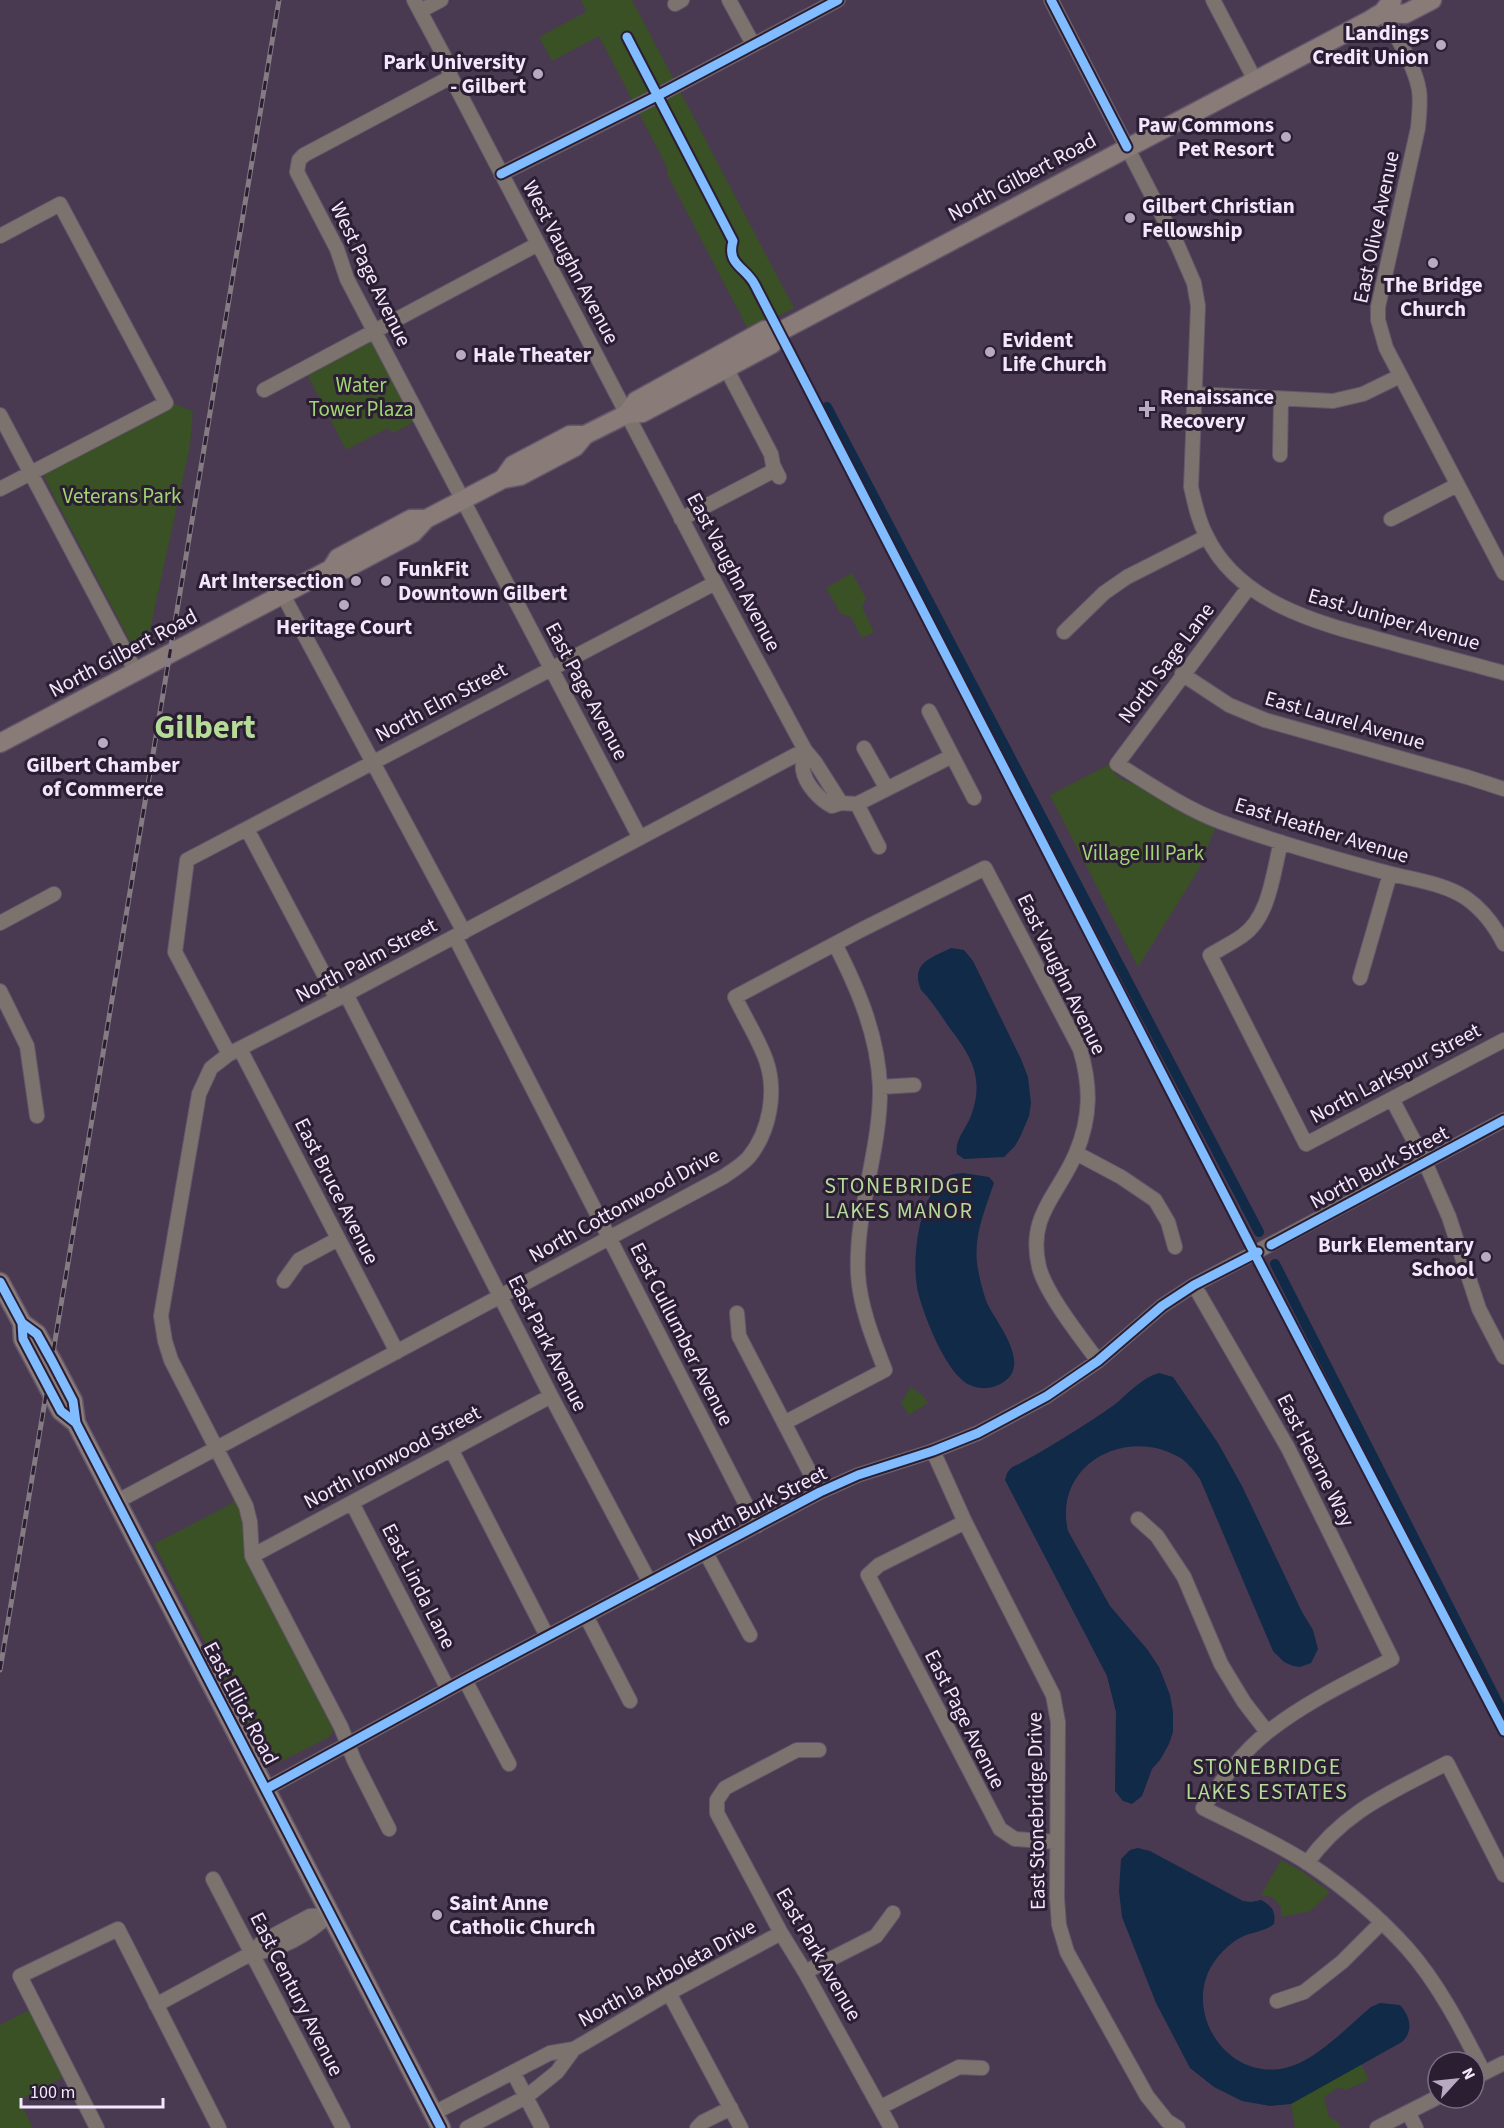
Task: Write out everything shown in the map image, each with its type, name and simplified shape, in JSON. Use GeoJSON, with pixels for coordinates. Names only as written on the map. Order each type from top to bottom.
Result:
{"type":"FeatureCollection","features":[{"type":"Feature","properties":{"kind":"main road","name":"North Gilbert Road"},"geometry":{"type":"LineString","coordinates":[[0,742],[331,569],[338,558],[411,519],[426,519],[503,479],[513,465],[570,435],[585,435],[627,414],[642,413],[772,344],[779,332],[1255,80],[1388,6],[1406,14],[1432,0]]}},
{"type":"Feature","properties":{"kind":"main road","name":"North Gilbert Road"},"geometry":{"type":"LineString","coordinates":[[627,414],[636,401],[765,330],[779,332]]}},
{"type":"Feature","properties":{"kind":"main road","name":"East Elliot Road"},"geometry":{"type":"LineString","coordinates":[[0,1282],[22,1323],[23,1340],[61,1411],[76,1423],[437,2121]]}},
{"type":"Feature","properties":{"kind":"street"},"geometry":{"type":"LineString","coordinates":[[417,5],[441,0]]}},
{"type":"Feature","properties":{"kind":"street"},"geometry":{"type":"LineString","coordinates":[[729,0],[753,45]]}},
{"type":"Feature","properties":{"kind":"street"},"geometry":{"type":"LineString","coordinates":[[501,174],[838,0]]}},
{"type":"Feature","properties":{"kind":"street","name":"East Juniper Avenue"},"geometry":{"type":"LineString","coordinates":[[1051,0],[1178,246],[1194,283],[1198,306],[1191,487],[1206,537],[1226,565],[1249,587],[1290,611],[1311,620],[1504,673]]}},
{"type":"Feature","properties":{"kind":"street"},"geometry":{"type":"LineString","coordinates":[[1213,0],[1255,80]]}},
{"type":"Feature","properties":{"kind":"street","name":"West Vaughn Avenue"},"geometry":{"type":"LineString","coordinates":[[417,5],[444,56],[451,77],[627,414]]}},
{"type":"Feature","properties":{"kind":"street","name":"East Olive Avenue"},"geometry":{"type":"LineString","coordinates":[[1388,6],[1419,89],[1420,105],[1418,128],[1378,307],[1378,320],[1382,336],[1400,376],[1504,573]]}},
{"type":"Feature","properties":{"kind":"street","name":"West Page Avenue"},"geometry":{"type":"LineString","coordinates":[[451,77],[304,155],[299,160],[297,171],[337,249],[347,279],[463,500]]}},
{"type":"Feature","properties":{"kind":"street"},"geometry":{"type":"LineString","coordinates":[[0,236],[60,204],[166,403],[0,489]]}},
{"type":"Feature","properties":{"kind":"street"},"geometry":{"type":"LineString","coordinates":[[264,390],[538,244]]}},
{"type":"Feature","properties":{"kind":"street"},"geometry":{"type":"LineString","coordinates":[[681,519],[777,474],[771,454],[726,368]]}},
{"type":"Feature","properties":{"kind":"street"},"geometry":{"type":"LineString","coordinates":[[1195,394],[1333,401],[1363,394],[1400,376]]}},
{"type":"Feature","properties":{"kind":"street"},"geometry":{"type":"LineString","coordinates":[[1280,455],[1281,399]]}},
{"type":"Feature","properties":{"kind":"street","name":"East Vaughn Avenue"},"geometry":{"type":"LineString","coordinates":[[627,414],[805,750],[841,803],[857,804]]}},
{"type":"Feature","properties":{"kind":"street"},"geometry":{"type":"LineString","coordinates":[[0,415],[136,672]]}},
{"type":"Feature","properties":{"kind":"street"},"geometry":{"type":"LineString","coordinates":[[1391,519],[1457,485]]}},
{"type":"Feature","properties":{"kind":"street","name":"East Page Avenue"},"geometry":{"type":"LineString","coordinates":[[463,500],[640,838]]}},
{"type":"Feature","properties":{"kind":"street"},"geometry":{"type":"LineString","coordinates":[[1064,632],[1104,592],[1127,577],[1206,537]]}},
{"type":"Feature","properties":{"kind":"street","name":"North Elm Street"},"geometry":{"type":"LineString","coordinates":[[188,860],[715,583]]}},
{"type":"Feature","properties":{"kind":"street","name":"North Sage Lane"},"geometry":{"type":"LineString","coordinates":[[1117,764],[1249,587]]}},
{"type":"Feature","properties":{"kind":"street","name":"East Cullumber Avenue"},"geometry":{"type":"LineString","coordinates":[[283,595],[373,762],[609,1239],[757,1526]]}},
{"type":"Feature","properties":{"kind":"street","name":"East Laurel Avenue"},"geometry":{"type":"LineString","coordinates":[[1182,674],[1229,705],[1265,720],[1504,789]]}},
{"type":"Feature","properties":{"kind":"street"},"geometry":{"type":"LineString","coordinates":[[928,711],[974,798]]}},
{"type":"Feature","properties":{"kind":"street"},"geometry":{"type":"LineString","coordinates":[[864,748],[886,789]]}},
{"type":"Feature","properties":{"kind":"street","name":"North Palm Street"},"geometry":{"type":"LineString","coordinates":[[252,1556],[250,1522],[246,1506],[171,1359],[161,1316],[199,1094],[211,1068],[235,1051],[805,750]]}},
{"type":"Feature","properties":{"kind":"street"},"geometry":{"type":"LineString","coordinates":[[879,848],[857,804],[952,756]]}},
{"type":"Feature","properties":{"kind":"street","name":"East Heather Avenue"},"geometry":{"type":"LineString","coordinates":[[1117,764],[1180,803],[1201,813],[1281,842],[1440,886],[1465,898],[1485,914],[1504,944]]}},
{"type":"Feature","properties":{"kind":"street","name":"East Park Avenue"},"geometry":{"type":"LineString","coordinates":[[246,829],[342,996],[650,1583]]}},
{"type":"Feature","properties":{"kind":"street","name":"North Larkspur Street"},"geometry":{"type":"LineString","coordinates":[[1281,842],[1266,902],[1257,920],[1244,935],[1210,955],[1306,1144],[1504,1040]]}},
{"type":"Feature","properties":{"kind":"street","name":"East Bruce Avenue"},"geometry":{"type":"LineString","coordinates":[[188,860],[175,952],[235,1051],[338,1239],[397,1353]]}},
{"type":"Feature","properties":{"kind":"street","name":"East Vaughn Avenue"},"geometry":{"type":"LineString","coordinates":[[985,868],[1080,1050],[1086,1071],[1089,1092],[1088,1109],[1076,1153],[1039,1221],[1036,1245],[1040,1269],[1048,1289],[1098,1361]]}},
{"type":"Feature","properties":{"kind":"street","name":"North Cottonwood Drive"},"geometry":{"type":"LineString","coordinates":[[116,1502],[723,1177],[749,1156],[763,1132],[770,1109],[772,1084],[766,1059],[735,998],[985,868]]}},
{"type":"Feature","properties":{"kind":"street"},"geometry":{"type":"LineString","coordinates":[[1360,978],[1390,874]]}},
{"type":"Feature","properties":{"kind":"street"},"geometry":{"type":"LineString","coordinates":[[0,922],[54,894]]}},
{"type":"Feature","properties":{"kind":"street"},"geometry":{"type":"LineString","coordinates":[[784,1422],[885,1370],[863,1307],[858,1274],[859,1234],[879,1114],[880,1087],[873,1039],[866,1011],[835,944]]}},
{"type":"Feature","properties":{"kind":"street"},"geometry":{"type":"LineString","coordinates":[[0,991],[27,1046],[37,1116]]}},
{"type":"Feature","properties":{"kind":"street"},"geometry":{"type":"LineString","coordinates":[[880,1087],[914,1085]]}},
{"type":"Feature","properties":{"kind":"street"},"geometry":{"type":"LineString","coordinates":[[1392,1098],[1425,1162],[1454,1228],[1479,1309],[1504,1357]]}},
{"type":"Feature","properties":{"kind":"street","name":"North Burk Street"},"geometry":{"type":"LineString","coordinates":[[266,1789],[448,1689],[820,1492],[858,1475],[933,1451],[978,1433],[1047,1395],[1098,1361],[1162,1306],[1194,1285],[1504,1120]]}},
{"type":"Feature","properties":{"kind":"street"},"geometry":{"type":"LineString","coordinates":[[1076,1153],[1121,1177],[1155,1200],[1168,1222],[1175,1247]]}},
{"type":"Feature","properties":{"kind":"street"},"geometry":{"type":"LineString","coordinates":[[284,1281],[299,1260],[338,1239]]}},
{"type":"Feature","properties":{"kind":"street","name":"East Hearne Way"},"geometry":{"type":"LineString","coordinates":[[1194,1285],[1288,1448],[1392,1659],[1307,1706],[1267,1732]]}},
{"type":"Feature","properties":{"kind":"street"},"geometry":{"type":"LineString","coordinates":[[737,1313],[739,1336],[820,1492]]}},
{"type":"Feature","properties":{"kind":"street","name":"North Ironwood Street"},"geometry":{"type":"LineString","coordinates":[[252,1556],[551,1396]]}},
{"type":"Feature","properties":{"kind":"street"},"geometry":{"type":"LineString","coordinates":[[451,1449],[547,1636]]}},
{"type":"Feature","properties":{"kind":"street","name":"East Stonebridge Drive"},"geometry":{"type":"LineString","coordinates":[[933,1451],[964,1522],[1053,1695],[1058,1722],[1056,1842],[1059,1925],[1067,1952],[1147,2096],[1167,2121],[1178,2128]]}},
{"type":"Feature","properties":{"kind":"street","name":"East Linda Lane"},"geometry":{"type":"LineString","coordinates":[[352,1503],[448,1689]]}},
{"type":"Feature","properties":{"kind":"street"},"geometry":{"type":"LineString","coordinates":[[1138,1519],[1157,1536],[1184,1577],[1221,1664],[1244,1702],[1267,1732],[1242,1757],[1203,1808],[1307,1863],[1344,1889],[1382,1922],[1408,1950],[1436,1988],[1454,2016],[1468,2050]]}},
{"type":"Feature","properties":{"kind":"street","name":"East Page Avenue"},"geometry":{"type":"LineString","coordinates":[[964,1522],[879,1565],[868,1575],[1000,1829],[1015,1839],[1056,1842]]}},
{"type":"Feature","properties":{"kind":"street"},"geometry":{"type":"LineString","coordinates":[[706,1552],[750,1635]]}},
{"type":"Feature","properties":{"kind":"street"},"geometry":{"type":"LineString","coordinates":[[252,1556],[341,1727],[389,1829]]}},
{"type":"Feature","properties":{"kind":"street"},"geometry":{"type":"LineString","coordinates":[[586,1616],[630,1701]]}},
{"type":"Feature","properties":{"kind":"street"},"geometry":{"type":"LineString","coordinates":[[465,1680],[509,1764]]}},
{"type":"Feature","properties":{"kind":"street","name":"East Park Avenue"},"geometry":{"type":"LineString","coordinates":[[819,1750],[797,1750],[725,1788],[717,1800],[717,1812],[781,1933],[806,1972],[891,2128]]}},
{"type":"Feature","properties":{"kind":"street"},"geometry":{"type":"LineString","coordinates":[[1307,1863],[1322,1843],[1357,1812],[1447,1764],[1504,1875]]}},
{"type":"Feature","properties":{"kind":"street","name":"East Century Avenue"},"geometry":{"type":"LineString","coordinates":[[213,1879],[343,2128]]}},
{"type":"Feature","properties":{"kind":"street"},"geometry":{"type":"LineString","coordinates":[[806,1972],[876,1936],[893,1913]]}},
{"type":"Feature","properties":{"kind":"street"},"geometry":{"type":"LineString","coordinates":[[156,2005],[252,1953],[269,1952],[315,1928],[329,1915]]}},
{"type":"Feature","properties":{"kind":"street"},"geometry":{"type":"LineString","coordinates":[[1277,2001],[1304,1992],[1342,1962],[1382,1922]]}},
{"type":"Feature","properties":{"kind":"street"},"geometry":{"type":"LineString","coordinates":[[98,2128],[20,1976],[118,1929],[219,2128]]}},
{"type":"Feature","properties":{"kind":"street","name":"North la Arboleta Drive"},"geometry":{"type":"LineString","coordinates":[[437,2121],[513,2072],[550,2053],[574,2049],[669,1993],[781,1933]]}},
{"type":"Feature","properties":{"kind":"street"},"geometry":{"type":"LineString","coordinates":[[669,1993],[741,2128]]}},
{"type":"Feature","properties":{"kind":"street","name":"North la Arboleta Drive"},"geometry":{"type":"LineString","coordinates":[[467,2128],[526,2097],[557,2072],[574,2049]]}},
{"type":"Feature","properties":{"kind":"street"},"geometry":{"type":"LineString","coordinates":[[1486,2072],[1504,2063]]}},
{"type":"Feature","properties":{"kind":"street"},"geometry":{"type":"LineString","coordinates":[[881,2107],[959,2067],[982,2068]]}},
{"type":"Feature","properties":{"kind":"street"},"geometry":{"type":"LineString","coordinates":[[513,2072],[542,2128]]}},
{"type":"Feature","properties":{"kind":"street"},"geometry":{"type":"LineString","coordinates":[[1377,2128],[1426,2103]]}},
{"type":"Feature","properties":{"kind":"street"},"geometry":{"type":"LineString","coordinates":[[697,2128],[699,2124],[731,2108]]}},
{"type":"Feature","properties":{"kind":"street"},"geometry":{"type":"LineString","coordinates":[[1408,2112],[1416,2128]]}},
{"type":"Feature","properties":{"kind":"green space"},"geometry":{"type":"Polygon","coordinates":[[[581,0],[632,0],[794,308],[749,331],[668,176],[666,165],[599,36],[552,61],[539,37],[586,12],[581,0]]]}},
{"type":"Feature","properties":{"kind":"green space","name":"Water Tower Plaza"},"geometry":{"type":"Polygon","coordinates":[[[371,342],[374,343],[416,421],[393,433],[388,428],[346,450],[307,374],[371,342]]]}},
{"type":"Feature","properties":{"kind":"green space","name":"Veterans Park"},"geometry":{"type":"Polygon","coordinates":[[[170,402],[193,411],[190,446],[145,653],[137,656],[127,648],[132,645],[44,474],[47,470],[170,402]]]}},
{"type":"Feature","properties":{"kind":"green space"},"geometry":{"type":"Polygon","coordinates":[[[852,573],[866,598],[862,607],[874,632],[862,638],[850,616],[841,614],[826,588],[852,573]]]}},
{"type":"Feature","properties":{"kind":"green space","name":"Village III Park"},"geometry":{"type":"Polygon","coordinates":[[[1110,764],[1115,774],[1123,780],[1140,786],[1177,809],[1216,826],[1199,869],[1138,967],[1050,795],[1110,764]]]}},
{"type":"Feature","properties":{"kind":"green space"},"geometry":{"type":"Polygon","coordinates":[[[911,1387],[928,1403],[909,1415],[901,1403],[911,1387]]]}},
{"type":"Feature","properties":{"kind":"green space"},"geometry":{"type":"Polygon","coordinates":[[[238,1496],[243,1505],[250,1566],[333,1729],[329,1737],[278,1763],[272,1763],[265,1758],[154,1544],[233,1503],[232,1500],[238,1496]]]}},
{"type":"Feature","properties":{"kind":"green space"},"geometry":{"type":"Polygon","coordinates":[[[1281,1860],[1330,1892],[1310,1911],[1281,1917],[1281,1907],[1272,1897],[1261,1895],[1281,1860]]]}},
{"type":"Feature","properties":{"kind":"green space"},"geometry":{"type":"Polygon","coordinates":[[[35,2007],[70,2074],[19,2100],[33,2128],[0,2128],[0,2025],[35,2007]]]}},
{"type":"Feature","properties":{"kind":"green space"},"geometry":{"type":"Polygon","coordinates":[[[1361,2064],[1369,2080],[1345,2090],[1339,2087],[1324,2097],[1329,2117],[1339,2123],[1341,2128],[1295,2128],[1291,2104],[1361,2064]]]}},
{"type":"Feature","properties":{"kind":"water"},"geometry":{"type":"Polygon","coordinates":[[[951,948],[964,950],[973,961],[1028,1077],[1031,1103],[1029,1116],[1015,1146],[1004,1157],[964,1159],[957,1154],[957,1144],[971,1116],[975,1102],[977,1090],[974,1068],[964,1048],[921,990],[918,981],[920,967],[924,963],[951,948]]]}},
{"type":"Feature","properties":{"kind":"water"},"geometry":{"type":"Polygon","coordinates":[[[963,1173],[989,1177],[994,1183],[979,1232],[977,1263],[987,1302],[1007,1338],[1014,1361],[1013,1372],[1006,1380],[989,1388],[967,1384],[953,1370],[934,1338],[918,1292],[916,1279],[918,1233],[927,1203],[944,1178],[963,1173]]]}},
{"type":"Feature","properties":{"kind":"water"},"geometry":{"type":"Polygon","coordinates":[[[1159,1373],[1173,1377],[1218,1443],[1242,1486],[1302,1612],[1313,1630],[1318,1649],[1311,1663],[1300,1667],[1284,1662],[1273,1651],[1200,1479],[1190,1466],[1177,1456],[1156,1448],[1135,1446],[1115,1450],[1097,1458],[1082,1471],[1071,1488],[1066,1508],[1068,1531],[1110,1606],[1147,1649],[1159,1667],[1170,1695],[1173,1712],[1173,1732],[1169,1744],[1152,1769],[1142,1796],[1132,1804],[1123,1801],[1115,1791],[1116,1712],[1107,1676],[1005,1480],[1011,1468],[1076,1430],[1114,1405],[1141,1382],[1159,1373]]]}},
{"type":"Feature","properties":{"kind":"water"},"geometry":{"type":"Polygon","coordinates":[[[1138,1848],[1150,1851],[1243,1901],[1261,1900],[1272,1909],[1274,1924],[1231,1943],[1217,1958],[1207,1976],[1203,1996],[1205,2015],[1212,2034],[1224,2050],[1240,2062],[1259,2068],[1280,2069],[1304,2061],[1340,2035],[1371,2007],[1380,2003],[1400,2005],[1403,2009],[1409,2024],[1406,2038],[1291,2104],[1270,2106],[1242,2101],[1214,2087],[1190,2068],[1156,2003],[1122,1917],[1119,1891],[1121,1859],[1130,1850],[1138,1848]]]}},
{"type":"Feature","properties":{"kind":"waterway"},"geometry":{"type":"LineString","coordinates":[[827,407],[1259,1232]]}},
{"type":"Feature","properties":{"kind":"waterway"},"geometry":{"type":"LineString","coordinates":[[1275,1264],[1504,1715]]}},
{"type":"Feature","properties":{"kind":"railway"},"geometry":{"type":"LineString","coordinates":[[0,1670],[279,0]]}},
{"type":"Feature","properties":{"kind":"cycle path"},"geometry":{"type":"LineString","coordinates":[[501,174],[657,96],[838,0]]}},
{"type":"Feature","properties":{"kind":"cycle path"},"geometry":{"type":"LineString","coordinates":[[1051,0],[1127,147]]}},
{"type":"Feature","properties":{"kind":"cycle path"},"geometry":{"type":"LineString","coordinates":[[627,37],[733,241],[732,255],[735,261],[755,285],[1261,1266],[1504,1731]]}},
{"type":"Feature","properties":{"kind":"cycle path"},"geometry":{"type":"LineString","coordinates":[[1271,1245],[1504,1120]]}},
{"type":"Feature","properties":{"kind":"cycle path"},"geometry":{"type":"LineString","coordinates":[[266,1789],[465,1680],[820,1492],[858,1475],[933,1451],[978,1433],[1047,1396],[1098,1361],[1162,1306],[1194,1285],[1258,1252]]}},
{"type":"Feature","properties":{"kind":"cycle path"},"geometry":{"type":"LineString","coordinates":[[0,1282],[22,1323],[37,1334],[73,1401],[76,1423],[441,2128]]}},
{"type":"Feature","properties":{"kind":"cycle path"},"geometry":{"type":"LineString","coordinates":[[22,1323],[23,1339],[61,1411],[76,1423]]}},
{"type":"Feature","properties":{"kind":"place","name":"Landings Credit Union"},"geometry":{"type":"Point","coordinates":[1441,45]}},
{"type":"Feature","properties":{"kind":"place","name":"Park University - Gilbert"},"geometry":{"type":"Point","coordinates":[538,74]}},
{"type":"Feature","properties":{"kind":"place","name":"Paw Commons Pet Resort"},"geometry":{"type":"Point","coordinates":[1286,137]}},
{"type":"Feature","properties":{"kind":"place","name":"Gilbert Christian Fellowship"},"geometry":{"type":"Point","coordinates":[1130,218]}},
{"type":"Feature","properties":{"kind":"place","name":"The Bridge Church"},"geometry":{"type":"Point","coordinates":[1433,263]}},
{"type":"Feature","properties":{"kind":"place","name":"Evident Life Church"},"geometry":{"type":"Point","coordinates":[990,352]}},
{"type":"Feature","properties":{"kind":"place","name":"Hale Theater"},"geometry":{"type":"Point","coordinates":[461,355]}},
{"type":"Feature","properties":{"kind":"place","name":"Renaissance Recovery"},"geometry":{"type":"Point","coordinates":[1147,409]}},
{"type":"Feature","properties":{"kind":"place","name":"Art Intersection"},"geometry":{"type":"Point","coordinates":[356,581]}},
{"type":"Feature","properties":{"kind":"place","name":"FunkFit Downtown Gilbert"},"geometry":{"type":"Point","coordinates":[386,581]}},
{"type":"Feature","properties":{"kind":"place","name":"Heritage Court"},"geometry":{"type":"Point","coordinates":[344,605]}},
{"type":"Feature","properties":{"kind":"place","name":"Gilbert Chamber of Commerce"},"geometry":{"type":"Point","coordinates":[103,743]}},
{"type":"Feature","properties":{"kind":"place","name":"Burk Elementary School"},"geometry":{"type":"Point","coordinates":[1486,1257]}},
{"type":"Feature","properties":{"kind":"place","name":"Saint Anne Catholic Church"},"geometry":{"type":"Point","coordinates":[437,1915]}},
{"type":"Feature","properties":{"kind":"district","name":"Gilbert"},"geometry":{"type":"Point","coordinates":[205,726]}},
{"type":"Feature","properties":{"kind":"district","name":"STONEBRIDGE LAKES MANOR"},"geometry":{"type":"Point","coordinates":[899,1198]}},
{"type":"Feature","properties":{"kind":"district","name":"STONEBRIDGE LAKES ESTATES"},"geometry":{"type":"Point","coordinates":[1267,1778]}}]}
